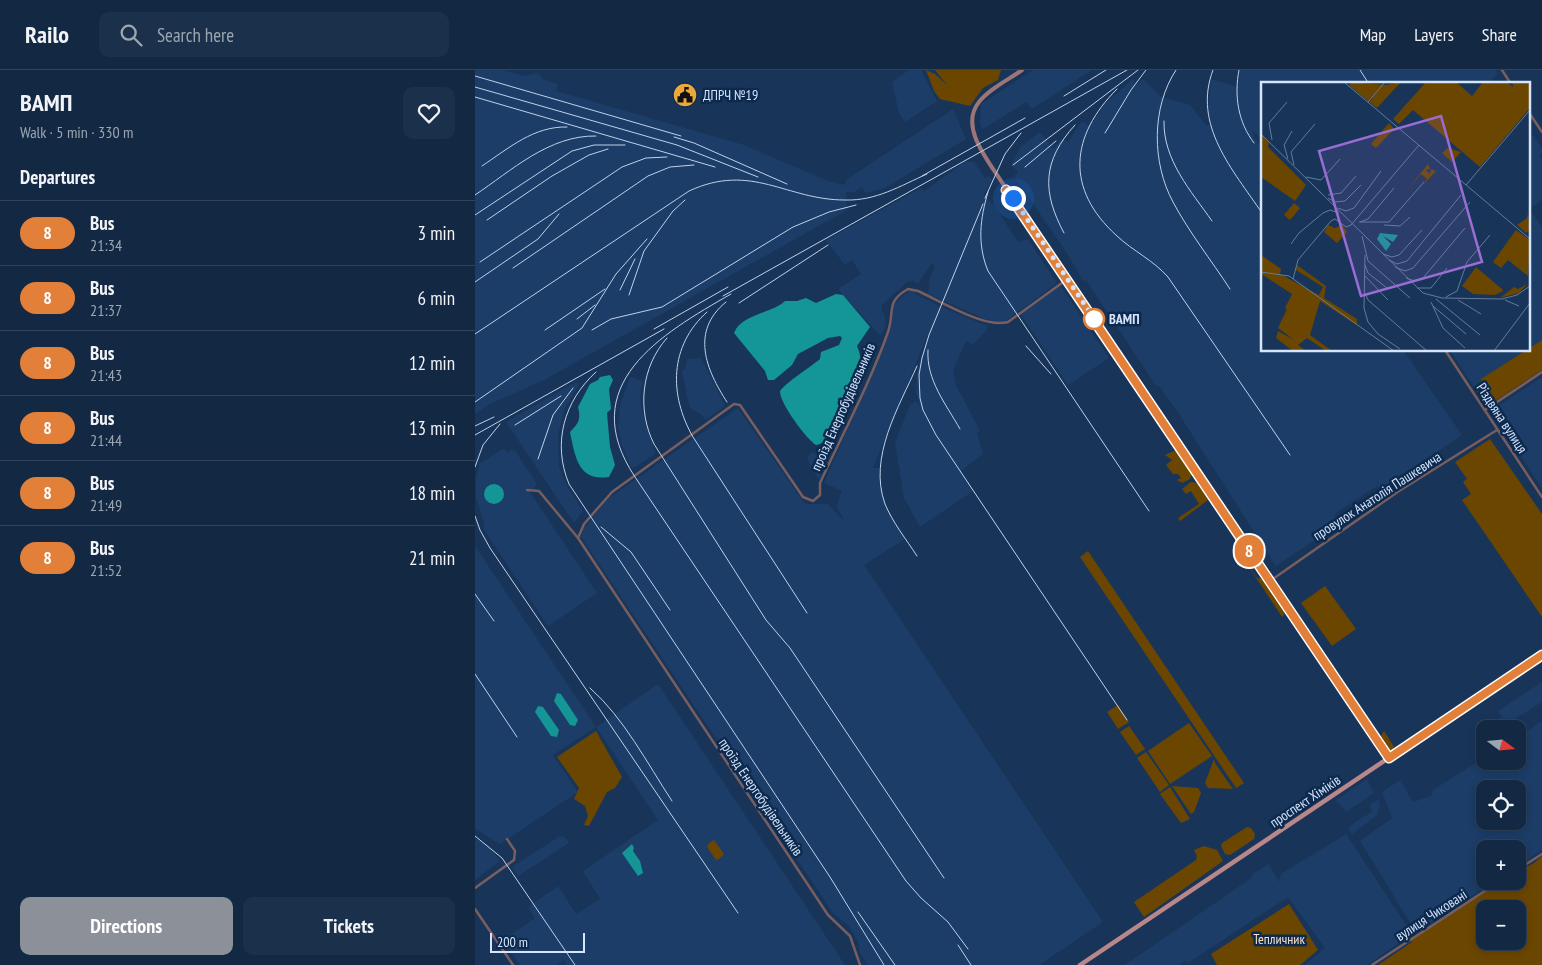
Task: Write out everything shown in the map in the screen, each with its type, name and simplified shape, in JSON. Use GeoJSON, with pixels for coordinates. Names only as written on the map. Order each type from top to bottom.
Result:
{"type":"FeatureCollection","features":[{"type":"Feature","properties":{"kind":"main road"},"geometry":{"type":"LineString","coordinates":[[1022,70],[978,103],[973,114],[973,129],[979,144],[1006,190],[1389,758]]}},
{"type":"Feature","properties":{"kind":"main road","name":"проспект Хіміків"},"geometry":{"type":"LineString","coordinates":[[1080,965],[1542,655]]}},
{"type":"Feature","properties":{"kind":"street"},"geometry":{"type":"LineString","coordinates":[[1502,70],[1510,82]]}},
{"type":"Feature","properties":{"kind":"street"},"geometry":{"type":"LineString","coordinates":[[1529,112],[1542,132]]}},
{"type":"Feature","properties":{"kind":"street","name":"проїзд Енергобудівельників"},"geometry":{"type":"LineString","coordinates":[[578,538],[584,524],[612,492],[734,404],[740,405],[803,497],[813,501],[820,495],[820,483],[889,330],[892,302],[908,289],[918,291],[986,322],[1001,325],[1008,322],[1067,279]]}},
{"type":"Feature","properties":{"kind":"street","name":"Різдвяна вулиця"},"geometry":{"type":"LineString","coordinates":[[1446,351],[1542,497]]}},
{"type":"Feature","properties":{"kind":"street"},"geometry":{"type":"LineString","coordinates":[[1485,410],[1542,372]]}},
{"type":"Feature","properties":{"kind":"street","name":"провулок Анатолія Пашкевича"},"geometry":{"type":"LineString","coordinates":[[1269,582],[1399,491],[1497,430]]}},
{"type":"Feature","properties":{"kind":"street","name":"проїзд Енергобудівельників"},"geometry":{"type":"LineString","coordinates":[[527,490],[539,491],[578,538],[828,915],[850,936],[854,944],[856,960],[860,965]]}},
{"type":"Feature","properties":{"kind":"street"},"geometry":{"type":"LineString","coordinates":[[475,888],[514,860],[515,851],[507,839]]}},
{"type":"Feature","properties":{"kind":"street"},"geometry":{"type":"LineString","coordinates":[[1526,864],[1542,854]]}},
{"type":"Feature","properties":{"kind":"street","name":"вулиця Чиковані"},"geometry":{"type":"LineString","coordinates":[[1372,965],[1486,890]]}},
{"type":"Feature","properties":{"kind":"street"},"geometry":{"type":"LineString","coordinates":[[475,909],[513,965]]}},
{"type":"Feature","properties":{"kind":"shaded area"},"geometry":{"type":"Polygon","coordinates":[[[475,70],[501,70],[524,76],[538,73],[544,80],[558,84],[556,91],[744,145],[828,181],[845,185],[846,180],[953,109],[966,139],[885,188],[865,193],[862,187],[854,192],[846,192],[847,210],[546,379],[490,404],[475,414],[475,70]]]}},
{"type":"Feature","properties":{"kind":"shaded area"},"geometry":{"type":"Polygon","coordinates":[[[909,70],[921,70],[937,101],[905,122],[899,113],[892,82],[909,70]]]}},
{"type":"Feature","properties":{"kind":"shaded area"},"geometry":{"type":"Polygon","coordinates":[[[1033,70],[1092,70],[1032,109],[1026,102],[983,129],[980,125],[981,104],[1033,70]]]}},
{"type":"Feature","properties":{"kind":"shaded area"},"geometry":{"type":"Polygon","coordinates":[[[1240,70],[1495,70],[1498,74],[1489,82],[1261,82],[1261,135],[1259,136],[1252,130],[1261,148],[1261,351],[1404,351],[1462,435],[1434,454],[1435,457],[1385,490],[1377,486],[1342,509],[1334,515],[1339,524],[1276,566],[1177,411],[1159,386],[1156,386],[1086,280],[1083,281],[1065,250],[1014,176],[1018,173],[1012,164],[1020,147],[1040,132],[1054,149],[1061,139],[1068,142],[1082,121],[1090,126],[1105,104],[1133,79],[1136,85],[1143,79],[1160,96],[1190,105],[1207,126],[1211,124],[1208,107],[1211,79],[1238,87],[1240,70]]]}},
{"type":"Feature","properties":{"kind":"shaded area"},"geometry":{"type":"Polygon","coordinates":[[[1533,135],[1542,148],[1542,153],[1539,155],[1542,159],[1542,200],[1529,209],[1529,137],[1533,135]]]}},
{"type":"Feature","properties":{"kind":"shaded area"},"geometry":{"type":"Polygon","coordinates":[[[965,162],[974,162],[985,178],[989,176],[992,180],[983,196],[993,204],[1018,242],[1028,239],[1057,283],[1004,322],[992,322],[928,294],[930,278],[935,266],[932,263],[918,284],[913,281],[907,282],[881,306],[886,320],[885,328],[880,336],[838,289],[861,274],[852,260],[845,265],[826,240],[921,188],[924,191],[965,162]]]}},
{"type":"Feature","properties":{"kind":"shaded area"},"geometry":{"type":"Polygon","coordinates":[[[1529,209],[1542,227],[1542,340],[1529,348],[1529,209]]]}},
{"type":"Feature","properties":{"kind":"shaded area"},"geometry":{"type":"Polygon","coordinates":[[[1060,285],[1109,358],[1068,385],[1020,313],[1060,285]]]}},
{"type":"Feature","properties":{"kind":"shaded area"},"geometry":{"type":"Polygon","coordinates":[[[913,291],[918,296],[934,304],[987,326],[986,331],[972,345],[966,341],[953,370],[956,385],[980,431],[977,433],[983,454],[961,471],[973,491],[920,527],[904,498],[895,442],[910,405],[916,401],[920,406],[916,392],[917,372],[928,334],[873,468],[880,468],[880,484],[885,505],[905,539],[864,565],[1103,922],[1039,965],[868,965],[860,953],[858,942],[849,926],[833,913],[581,537],[583,529],[609,498],[738,408],[805,504],[828,504],[845,522],[836,506],[842,491],[824,483],[891,329],[892,307],[907,292],[913,291]]]}},
{"type":"Feature","properties":{"kind":"shaded area"},"geometry":{"type":"Polygon","coordinates":[[[836,294],[843,295],[870,327],[857,346],[860,364],[834,428],[828,437],[816,445],[806,436],[794,420],[784,403],[780,391],[820,359],[821,352],[839,345],[842,338],[840,336],[828,338],[798,354],[792,365],[774,380],[768,380],[765,371],[734,333],[743,322],[785,301],[797,301],[806,298],[816,303],[836,294]]]}},
{"type":"Feature","properties":{"kind":"shaded area"},"geometry":{"type":"Polygon","coordinates":[[[1451,351],[1524,351],[1482,379],[1483,382],[1474,387],[1451,351]]]}},
{"type":"Feature","properties":{"kind":"shaded area"},"geometry":{"type":"Polygon","coordinates":[[[701,358],[724,403],[724,407],[705,420],[701,414],[692,410],[688,401],[682,370],[685,369],[687,359],[701,358]]]}},
{"type":"Feature","properties":{"kind":"shaded area"},"geometry":{"type":"Polygon","coordinates":[[[610,375],[613,380],[609,389],[611,409],[607,413],[610,447],[615,465],[609,477],[599,477],[584,471],[580,465],[576,458],[570,432],[579,421],[578,407],[590,384],[600,377],[610,375]]]}},
{"type":"Feature","properties":{"kind":"shaded area"},"geometry":{"type":"Polygon","coordinates":[[[630,377],[643,381],[640,397],[642,411],[655,454],[632,469],[621,443],[618,426],[620,406],[630,377]]]}},
{"type":"Feature","properties":{"kind":"shaded area"},"geometry":{"type":"Polygon","coordinates":[[[1542,377],[1542,488],[1492,413],[1492,410],[1542,377]]]}},
{"type":"Feature","properties":{"kind":"shaded area"},"geometry":{"type":"Polygon","coordinates":[[[576,382],[579,385],[565,408],[558,435],[559,466],[567,486],[583,511],[574,523],[506,422],[576,382]]]}},
{"type":"Feature","properties":{"kind":"shaded area"},"geometry":{"type":"Polygon","coordinates":[[[832,445],[834,447],[819,480],[807,459],[811,452],[817,454],[832,445]]]}},
{"type":"Feature","properties":{"kind":"shaded area"},"geometry":{"type":"Polygon","coordinates":[[[504,448],[507,453],[514,449],[537,484],[530,492],[597,593],[548,626],[483,528],[485,526],[476,498],[476,479],[479,464],[504,448]]]}},
{"type":"Feature","properties":{"kind":"shaded area"},"geometry":{"type":"Polygon","coordinates":[[[494,484],[501,487],[504,494],[501,501],[494,504],[487,501],[484,494],[487,487],[494,484]]]}},
{"type":"Feature","properties":{"kind":"shaded area"},"geometry":{"type":"Polygon","coordinates":[[[475,546],[596,727],[553,755],[578,792],[500,844],[475,829],[475,546]]]}},
{"type":"Feature","properties":{"kind":"shaded area"},"geometry":{"type":"Polygon","coordinates":[[[1542,682],[1542,702],[1513,720],[1496,720],[1502,717],[1498,711],[1542,682]]]}},
{"type":"Feature","properties":{"kind":"shaded area"},"geometry":{"type":"Polygon","coordinates":[[[658,684],[845,965],[567,965],[564,960],[557,965],[520,965],[503,940],[535,918],[528,907],[558,886],[576,914],[600,899],[583,871],[658,820],[596,727],[658,684]]]}},
{"type":"Feature","properties":{"kind":"shaded area"},"geometry":{"type":"Polygon","coordinates":[[[557,693],[561,694],[578,720],[575,726],[570,725],[554,701],[557,693]]]}},
{"type":"Feature","properties":{"kind":"shaded area"},"geometry":{"type":"Polygon","coordinates":[[[538,706],[543,707],[559,730],[557,737],[551,736],[535,712],[538,706]]]}},
{"type":"Feature","properties":{"kind":"shaded area"},"geometry":{"type":"Polygon","coordinates":[[[1542,721],[1542,850],[1526,861],[1526,840],[1476,840],[1476,890],[1481,890],[1416,932],[1360,841],[1392,818],[1382,792],[1400,780],[1413,802],[1431,796],[1433,790],[1476,763],[1476,770],[1526,770],[1526,732],[1542,721]]]}},
{"type":"Feature","properties":{"kind":"shaded area"},"geometry":{"type":"Polygon","coordinates":[[[1367,779],[1374,793],[1346,812],[1336,800],[1367,779]]]}},
{"type":"Feature","properties":{"kind":"shaded area"},"geometry":{"type":"Polygon","coordinates":[[[1378,799],[1380,805],[1377,815],[1352,834],[1348,829],[1356,821],[1372,812],[1370,805],[1378,799]]]}},
{"type":"Feature","properties":{"kind":"shaded area"},"geometry":{"type":"Polygon","coordinates":[[[1346,834],[1412,934],[1367,965],[1305,965],[1325,948],[1288,897],[1188,963],[1186,960],[1179,965],[1125,965],[1269,864],[1279,882],[1281,874],[1346,834]]]}},
{"type":"Feature","properties":{"kind":"shaded area"},"geometry":{"type":"Polygon","coordinates":[[[560,836],[565,837],[569,843],[518,876],[512,867],[560,836]]]}},
{"type":"Feature","properties":{"kind":"shaded area"},"geometry":{"type":"Polygon","coordinates":[[[475,838],[488,845],[500,861],[475,880],[475,838]]]}},
{"type":"Feature","properties":{"kind":"shaded area"},"geometry":{"type":"Polygon","coordinates":[[[632,844],[633,851],[640,861],[643,873],[638,876],[622,853],[632,844]]]}},
{"type":"Feature","properties":{"kind":"green space"},"geometry":{"type":"Polygon","coordinates":[[[926,70],[935,74],[947,85],[935,70],[1001,70],[998,80],[983,88],[970,106],[940,99],[934,91],[926,70]]]}},
{"type":"Feature","properties":{"kind":"green space"},"geometry":{"type":"Polygon","coordinates":[[[1542,340],[1542,370],[1491,404],[1485,403],[1474,387],[1483,382],[1481,379],[1525,351],[1529,351],[1529,348],[1542,340]]]}},
{"type":"Feature","properties":{"kind":"green space"},"geometry":{"type":"Polygon","coordinates":[[[1490,439],[1542,514],[1542,617],[1462,500],[1471,494],[1463,482],[1467,479],[1455,462],[1490,439]]]}},
{"type":"Feature","properties":{"kind":"green space"},"geometry":{"type":"Polygon","coordinates":[[[1176,450],[1192,473],[1190,479],[1182,483],[1177,480],[1181,478],[1178,474],[1173,474],[1166,465],[1172,460],[1165,455],[1176,450]]]}},
{"type":"Feature","properties":{"kind":"green space"},"geometry":{"type":"Polygon","coordinates":[[[1191,482],[1199,483],[1208,500],[1180,521],[1178,518],[1199,504],[1191,491],[1186,494],[1182,489],[1191,482]]]}},
{"type":"Feature","properties":{"kind":"green space"},"geometry":{"type":"Polygon","coordinates":[[[1088,551],[1244,783],[1236,788],[1080,557],[1088,551]]]}},
{"type":"Feature","properties":{"kind":"green space"},"geometry":{"type":"Polygon","coordinates":[[[1245,561],[1257,578],[1263,579],[1284,610],[1282,617],[1245,561]]]}},
{"type":"Feature","properties":{"kind":"green space"},"geometry":{"type":"Polygon","coordinates":[[[1325,586],[1356,629],[1332,646],[1301,603],[1325,586]]]}},
{"type":"Feature","properties":{"kind":"green space"},"geometry":{"type":"Polygon","coordinates":[[[1118,705],[1129,722],[1118,729],[1107,712],[1118,705]]]}},
{"type":"Feature","properties":{"kind":"green space"},"geometry":{"type":"Polygon","coordinates":[[[1189,723],[1212,756],[1170,784],[1148,751],[1189,723]]]}},
{"type":"Feature","properties":{"kind":"green space"},"geometry":{"type":"Polygon","coordinates":[[[1129,726],[1145,749],[1136,755],[1120,732],[1129,726]]]}},
{"type":"Feature","properties":{"kind":"green space"},"geometry":{"type":"Polygon","coordinates":[[[596,731],[622,777],[615,788],[607,792],[589,826],[584,825],[588,816],[585,806],[574,799],[579,788],[557,757],[596,731]]]}},
{"type":"Feature","properties":{"kind":"green space"},"geometry":{"type":"Polygon","coordinates":[[[1384,731],[1396,750],[1392,752],[1387,751],[1379,739],[1384,731]]]}},
{"type":"Feature","properties":{"kind":"green space"},"geometry":{"type":"Polygon","coordinates":[[[1146,752],[1169,785],[1160,792],[1137,758],[1146,752]]]}},
{"type":"Feature","properties":{"kind":"green space"},"geometry":{"type":"Polygon","coordinates":[[[1214,759],[1233,789],[1208,788],[1205,783],[1214,759]]]}},
{"type":"Feature","properties":{"kind":"green space"},"geometry":{"type":"Polygon","coordinates":[[[1172,786],[1198,788],[1201,793],[1194,812],[1191,814],[1172,786]]]}},
{"type":"Feature","properties":{"kind":"green space"},"geometry":{"type":"Polygon","coordinates":[[[1170,787],[1190,819],[1181,823],[1160,794],[1170,787]]]}},
{"type":"Feature","properties":{"kind":"green space"},"geometry":{"type":"Polygon","coordinates":[[[1247,827],[1251,828],[1255,834],[1254,839],[1230,855],[1225,854],[1221,846],[1222,843],[1247,827]]]}},
{"type":"Feature","properties":{"kind":"green space"},"geometry":{"type":"Polygon","coordinates":[[[714,840],[724,854],[716,860],[707,847],[714,840]]]}},
{"type":"Feature","properties":{"kind":"green space"},"geometry":{"type":"Polygon","coordinates":[[[1204,846],[1217,850],[1223,861],[1144,917],[1134,902],[1196,860],[1197,856],[1194,850],[1204,846]]]}},
{"type":"Feature","properties":{"kind":"green space"},"geometry":{"type":"Polygon","coordinates":[[[1542,856],[1542,965],[1378,965],[1412,942],[1411,940],[1488,890],[1526,890],[1526,867],[1542,856]]]}},
{"type":"Feature","properties":{"kind":"green space","name":"Тепличник"},"geometry":{"type":"Polygon","coordinates":[[[1289,904],[1318,950],[1300,965],[1217,965],[1211,954],[1289,904]]]}},
{"type":"Feature","properties":{"kind":"railway"},"geometry":{"type":"LineString","coordinates":[[1064,96],[1106,70]]}},
{"type":"Feature","properties":{"kind":"railway"},"geometry":{"type":"LineString","coordinates":[[723,296],[1127,70]]}},
{"type":"Feature","properties":{"kind":"railway"},"geometry":{"type":"LineString","coordinates":[[1013,165],[1138,70]]}},
{"type":"Feature","properties":{"kind":"railway"},"geometry":{"type":"LineString","coordinates":[[1105,133],[1131,90],[1146,70]]}},
{"type":"Feature","properties":{"kind":"railway"},"geometry":{"type":"LineString","coordinates":[[1176,70],[1162,101],[1159,118],[1157,136],[1161,170],[1166,187],[1179,213],[1230,289]]}},
{"type":"Feature","properties":{"kind":"railway"},"geometry":{"type":"LineString","coordinates":[[1213,70],[1208,90],[1208,110],[1212,128],[1228,163],[1261,212]]}},
{"type":"Feature","properties":{"kind":"railway"},"geometry":{"type":"LineString","coordinates":[[1239,70],[1237,99],[1244,126],[1254,143]]}},
{"type":"Feature","properties":{"kind":"railway"},"geometry":{"type":"LineString","coordinates":[[1360,70],[1368,82]]}},
{"type":"Feature","properties":{"kind":"railway"},"geometry":{"type":"LineString","coordinates":[[475,76],[681,136]]}},
{"type":"Feature","properties":{"kind":"railway"},"geometry":{"type":"LineString","coordinates":[[475,87],[677,145],[758,177]]}},
{"type":"Feature","properties":{"kind":"railway"},"geometry":{"type":"LineString","coordinates":[[1117,89],[1101,107],[1090,125],[1083,144],[1080,162],[1082,181],[1088,200],[1100,218],[1117,236],[1168,277],[1290,455]]}},
{"type":"Feature","properties":{"kind":"railway"},"geometry":{"type":"LineString","coordinates":[[475,97],[715,167]]}},
{"type":"Feature","properties":{"kind":"railway"},"geometry":{"type":"LineString","coordinates":[[922,176],[1025,118]]}},
{"type":"Feature","properties":{"kind":"railway"},"geometry":{"type":"LineString","coordinates":[[1164,121],[1168,149],[1173,162],[1187,186],[1212,221]]}},
{"type":"Feature","properties":{"kind":"railway"},"geometry":{"type":"LineString","coordinates":[[1064,233],[1052,204],[1049,177],[1056,151],[1075,125]]}},
{"type":"Feature","properties":{"kind":"railway"},"geometry":{"type":"LineString","coordinates":[[482,166],[522,139],[544,130],[567,127]]}},
{"type":"Feature","properties":{"kind":"railway"},"geometry":{"type":"LineString","coordinates":[[985,198],[1005,154],[1021,133]]}},
{"type":"Feature","properties":{"kind":"railway"},"geometry":{"type":"LineString","coordinates":[[475,195],[531,156],[547,148],[562,141],[596,136]]}},
{"type":"Feature","properties":{"kind":"railway"},"geometry":{"type":"LineString","coordinates":[[674,137],[694,143],[787,184]]}},
{"type":"Feature","properties":{"kind":"railway"},"geometry":{"type":"LineString","coordinates":[[1025,167],[1056,141]]}},
{"type":"Feature","properties":{"kind":"railway"},"geometry":{"type":"LineString","coordinates":[[475,215],[572,151],[594,145],[625,145]]}},
{"type":"Feature","properties":{"kind":"railway"},"geometry":{"type":"LineString","coordinates":[[487,220],[552,176],[589,155],[608,149]]}},
{"type":"Feature","properties":{"kind":"railway"},"geometry":{"type":"LineString","coordinates":[[480,262],[622,167],[646,158],[667,157]]}},
{"type":"Feature","properties":{"kind":"railway"},"geometry":{"type":"LineString","coordinates":[[513,268],[648,176],[670,167],[694,165]]}},
{"type":"Feature","properties":{"kind":"railway"},"geometry":{"type":"LineString","coordinates":[[475,334],[689,191],[711,183],[732,180],[750,181],[805,195],[856,200],[887,192],[927,174]]}},
{"type":"Feature","properties":{"kind":"railway"},"geometry":{"type":"LineString","coordinates":[[988,192],[981,232],[982,251],[988,271],[1149,511]]}},
{"type":"Feature","properties":{"kind":"railway"},"geometry":{"type":"LineString","coordinates":[[629,295],[644,251],[673,211],[685,200]]}},
{"type":"Feature","properties":{"kind":"railway"},"geometry":{"type":"LineString","coordinates":[[983,204],[929,335],[922,358],[919,375],[920,398],[923,410],[936,435],[1127,720]]}},
{"type":"Feature","properties":{"kind":"railway"},"geometry":{"type":"LineString","coordinates":[[592,330],[611,319],[662,307],[793,227],[829,212],[856,205]]}},
{"type":"Feature","properties":{"kind":"railway"},"geometry":{"type":"LineString","coordinates":[[475,282],[538,239],[559,214]]}},
{"type":"Feature","properties":{"kind":"railway"},"geometry":{"type":"LineString","coordinates":[[475,402],[582,328],[616,274],[647,239]]}},
{"type":"Feature","properties":{"kind":"railway"},"geometry":{"type":"LineString","coordinates":[[739,303],[828,245]]}},
{"type":"Feature","properties":{"kind":"railway"},"geometry":{"type":"LineString","coordinates":[[620,290],[635,259]]}},
{"type":"Feature","properties":{"kind":"railway"},"geometry":{"type":"LineString","coordinates":[[654,329],[728,287]]}},
{"type":"Feature","properties":{"kind":"railway"},"geometry":{"type":"LineString","coordinates":[[545,330],[605,289]]}},
{"type":"Feature","properties":{"kind":"railway"},"geometry":{"type":"LineString","coordinates":[[731,294],[678,327],[654,345],[634,366],[620,389],[614,415],[619,444],[635,477],[906,881],[921,898],[948,922],[968,949]]}},
{"type":"Feature","properties":{"kind":"railway"},"geometry":{"type":"LineString","coordinates":[[726,302],[715,313],[708,325],[705,351],[713,377],[727,402]]}},
{"type":"Feature","properties":{"kind":"railway"},"geometry":{"type":"LineString","coordinates":[[577,319],[595,305]]}},
{"type":"Feature","properties":{"kind":"railway"},"geometry":{"type":"LineString","coordinates":[[707,312],[685,340],[680,355],[677,388],[685,421],[693,437],[807,613]]}},
{"type":"Feature","properties":{"kind":"railway"},"geometry":{"type":"LineString","coordinates":[[475,435],[664,329]]}},
{"type":"Feature","properties":{"kind":"railway"},"geometry":{"type":"LineString","coordinates":[[667,338],[658,349],[652,362],[644,389],[645,417],[654,444],[766,620],[790,648],[944,878]]}},
{"type":"Feature","properties":{"kind":"railway"},"geometry":{"type":"LineString","coordinates":[[1026,346],[1051,374]]}},
{"type":"Feature","properties":{"kind":"railway"},"geometry":{"type":"LineString","coordinates":[[928,350],[928,361],[934,382],[960,429]]}},
{"type":"Feature","properties":{"kind":"railway"},"geometry":{"type":"LineString","coordinates":[[917,366],[894,415],[883,450],[880,468],[885,504],[917,556]]}},
{"type":"Feature","properties":{"kind":"railway"},"geometry":{"type":"LineString","coordinates":[[596,372],[576,396],[564,423],[562,453],[564,469],[569,484],[830,877],[884,965]]}},
{"type":"Feature","properties":{"kind":"railway"},"geometry":{"type":"LineString","coordinates":[[538,459],[553,415],[573,388]]}},
{"type":"Feature","properties":{"kind":"railway"},"geometry":{"type":"LineString","coordinates":[[515,425],[561,396]]}},
{"type":"Feature","properties":{"kind":"railway"},"geometry":{"type":"LineString","coordinates":[[475,426],[494,417]]}},
{"type":"Feature","properties":{"kind":"railway"},"geometry":{"type":"LineString","coordinates":[[475,467],[483,445],[500,424]]}},
{"type":"Feature","properties":{"kind":"railway"},"geometry":{"type":"LineString","coordinates":[[475,516],[490,548],[738,913]]}},
{"type":"Feature","properties":{"kind":"railway"},"geometry":{"type":"LineString","coordinates":[[601,527],[631,552],[670,610]]}},
{"type":"Feature","properties":{"kind":"railway"},"geometry":{"type":"LineString","coordinates":[[475,594],[494,621]]}},
{"type":"Feature","properties":{"kind":"railway"},"geometry":{"type":"LineString","coordinates":[[475,674],[517,737]]}},
{"type":"Feature","properties":{"kind":"railway"},"geometry":{"type":"LineString","coordinates":[[590,688],[614,713],[672,801]]}},
{"type":"Feature","properties":{"kind":"railway"},"geometry":{"type":"LineString","coordinates":[[475,836],[502,858],[575,965]]}},
{"type":"Feature","properties":{"kind":"railway"},"geometry":{"type":"LineString","coordinates":[[858,912],[895,965]]}},
{"type":"Feature","properties":{"kind":"railway"},"geometry":{"type":"LineString","coordinates":[[958,945],[971,965]]}},
{"type":"Feature","properties":{"kind":"bus line","name":"8"},"geometry":{"type":"LineString","coordinates":[[1006,190],[1389,758],[1542,655]]}},
{"type":"Feature","properties":{"kind":"place","name":"ДПРЧ №19"},"geometry":{"type":"Point","coordinates":[685,95]}},
{"type":"Feature","properties":{"kind":"place","name":"ВАМП"},"geometry":{"type":"Point","coordinates":[1094,319]}},
{"type":"Feature","properties":{"kind":"route"},"geometry":{"type":"LineString","coordinates":[[1013,198],[1097,323],[1094,319]]}}]}
